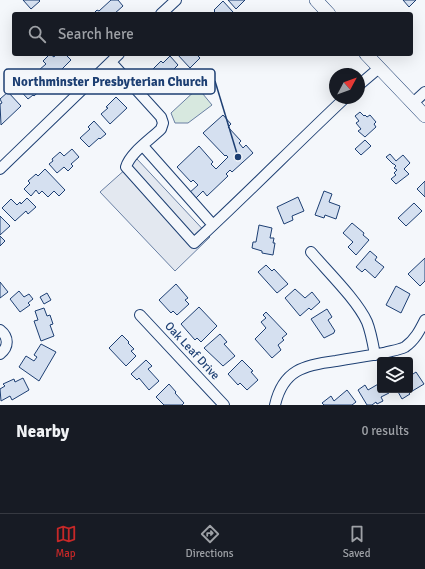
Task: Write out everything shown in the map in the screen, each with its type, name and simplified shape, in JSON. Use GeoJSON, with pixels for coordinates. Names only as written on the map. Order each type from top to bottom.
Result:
{"type":"FeatureCollection","features":[{"type":"Feature","properties":{"kind":"main road"},"geometry":{"type":"LineString","coordinates":[[316,0],[327,12]]}},
{"type":"Feature","properties":{"kind":"main road"},"geometry":{"type":"LineString","coordinates":[[368,56],[425,116]]}},
{"type":"Feature","properties":{"kind":"street"},"geometry":{"type":"LineString","coordinates":[[164,12],[176,0]]}},
{"type":"Feature","properties":{"kind":"street"},"geometry":{"type":"LineString","coordinates":[[0,169],[118,56]]}},
{"type":"Feature","properties":{"kind":"street"},"geometry":{"type":"LineString","coordinates":[[111,62],[162,117],[163,123],[161,129],[128,162],[126,167],[194,243],[244,197],[298,142],[339,104]]}},
{"type":"Feature","properties":{"kind":"street"},"geometry":{"type":"LineString","coordinates":[[365,80],[379,68]]}},
{"type":"Feature","properties":{"kind":"street"},"geometry":{"type":"LineString","coordinates":[[413,103],[425,92]]}},
{"type":"Feature","properties":{"kind":"street"},"geometry":{"type":"LineString","coordinates":[[143,146],[213,225]]}},
{"type":"Feature","properties":{"kind":"street"},"geometry":{"type":"LineString","coordinates":[[311,252],[343,289],[364,317],[376,355]]}},
{"type":"Feature","properties":{"kind":"street","name":"Oak Leaf Drive"},"geometry":{"type":"LineString","coordinates":[[140,315],[224,405]]}},
{"type":"Feature","properties":{"kind":"street"},"geometry":{"type":"LineString","coordinates":[[275,405],[282,384],[300,368],[317,363],[376,355],[400,349],[412,341],[419,333],[425,320]]}},
{"type":"Feature","properties":{"kind":"street"},"geometry":{"type":"LineString","coordinates":[[0,330],[4,333],[7,342],[5,350],[0,354]]}},
{"type":"Feature","properties":{"kind":"shaded area"},"geometry":{"type":"Polygon","coordinates":[[[198,88],[212,105],[188,123],[175,123],[171,113],[198,88]]]}},
{"type":"Feature","properties":{"kind":"shaded area"},"geometry":{"type":"Polygon","coordinates":[[[137,159],[210,237],[175,271],[100,192],[137,159]]]}},
{"type":"Feature","properties":{"kind":"building"},"geometry":{"type":"Polygon","coordinates":[[[23,0],[39,0],[40,1],[31,9],[23,0]]]}},
{"type":"Feature","properties":{"kind":"building"},"geometry":{"type":"Polygon","coordinates":[[[111,0],[118,0],[123,6],[116,12],[95,12],[97,10],[99,11],[111,0]]]}},
{"type":"Feature","properties":{"kind":"building"},"geometry":{"type":"Polygon","coordinates":[[[228,0],[245,0],[236,9],[228,0]]]}},
{"type":"Feature","properties":{"kind":"building"},"geometry":{"type":"Polygon","coordinates":[[[403,0],[416,0],[409,7],[403,0]]]}},
{"type":"Feature","properties":{"kind":"building"},"geometry":{"type":"Polygon","coordinates":[[[223,1],[233,12],[214,12],[214,10],[223,1]]]}},
{"type":"Feature","properties":{"kind":"building"},"geometry":{"type":"Polygon","coordinates":[[[48,56],[67,56],[71,60],[56,75],[53,71],[46,77],[39,70],[46,64],[43,61],[48,56]]]}},
{"type":"Feature","properties":{"kind":"building"},"geometry":{"type":"Polygon","coordinates":[[[170,56],[178,65],[158,85],[154,81],[152,83],[146,76],[161,61],[163,63],[170,56]]]}},
{"type":"Feature","properties":{"kind":"building"},"geometry":{"type":"Polygon","coordinates":[[[179,56],[198,56],[200,58],[190,68],[179,56]]]}},
{"type":"Feature","properties":{"kind":"building"},"geometry":{"type":"Polygon","coordinates":[[[25,78],[31,84],[38,78],[45,86],[34,96],[33,95],[28,99],[16,86],[25,78]]]}},
{"type":"Feature","properties":{"kind":"building"},"geometry":{"type":"Polygon","coordinates":[[[8,92],[21,106],[1,125],[0,104],[2,103],[0,99],[8,92]]]}},
{"type":"Feature","properties":{"kind":"building"},"geometry":{"type":"Polygon","coordinates":[[[116,97],[127,108],[110,124],[101,114],[108,108],[106,107],[116,97]]]}},
{"type":"Feature","properties":{"kind":"building"},"geometry":{"type":"Polygon","coordinates":[[[360,112],[367,117],[370,115],[376,122],[374,124],[376,127],[365,137],[358,131],[361,129],[356,123],[359,121],[355,116],[360,112]]]}},
{"type":"Feature","properties":{"kind":"building"},"geometry":{"type":"Polygon","coordinates":[[[223,115],[231,124],[228,127],[241,141],[239,143],[243,148],[246,145],[253,153],[232,172],[230,170],[226,174],[228,176],[207,196],[203,191],[194,200],[188,194],[198,185],[193,180],[191,182],[177,167],[199,146],[213,162],[211,164],[216,169],[228,157],[226,155],[225,156],[203,133],[223,115]]]}},
{"type":"Feature","properties":{"kind":"building"},"geometry":{"type":"Polygon","coordinates":[[[94,121],[106,134],[89,147],[80,138],[90,129],[88,127],[94,121]]]}},
{"type":"Feature","properties":{"kind":"building"},"geometry":{"type":"Polygon","coordinates":[[[365,140],[371,146],[361,155],[355,149],[365,140]]]}},
{"type":"Feature","properties":{"kind":"building"},"geometry":{"type":"Polygon","coordinates":[[[72,149],[79,157],[71,164],[73,166],[68,171],[64,167],[57,173],[49,164],[53,161],[52,159],[60,152],[64,156],[72,149]]]}},
{"type":"Feature","properties":{"kind":"building"},"geometry":{"type":"Polygon","coordinates":[[[390,154],[396,161],[403,155],[410,163],[404,169],[409,174],[396,184],[391,179],[396,175],[394,173],[397,170],[394,168],[396,166],[386,157],[390,154]]]}},
{"type":"Feature","properties":{"kind":"building"},"geometry":{"type":"Polygon","coordinates":[[[45,169],[65,190],[59,196],[54,191],[48,197],[42,191],[39,194],[36,190],[31,196],[24,189],[30,183],[28,181],[36,174],[38,176],[45,169]]]}},
{"type":"Feature","properties":{"kind":"building"},"geometry":{"type":"Polygon","coordinates":[[[425,181],[425,197],[417,189],[425,181]]]}},
{"type":"Feature","properties":{"kind":"building"},"geometry":{"type":"Polygon","coordinates":[[[324,191],[332,194],[329,202],[340,206],[336,219],[325,215],[324,218],[315,215],[324,191]]]}},
{"type":"Feature","properties":{"kind":"building"},"geometry":{"type":"Polygon","coordinates":[[[298,197],[304,211],[292,216],[293,220],[284,224],[277,207],[298,197]]]}},
{"type":"Feature","properties":{"kind":"building"},"geometry":{"type":"Polygon","coordinates":[[[27,198],[36,207],[28,214],[26,211],[15,221],[2,208],[11,199],[17,205],[20,202],[21,204],[27,198]]]}},
{"type":"Feature","properties":{"kind":"building"},"geometry":{"type":"Polygon","coordinates":[[[414,203],[422,211],[406,226],[398,218],[414,203]]]}},
{"type":"Feature","properties":{"kind":"building"},"geometry":{"type":"Polygon","coordinates":[[[0,216],[10,226],[0,235],[0,216]]]}},
{"type":"Feature","properties":{"kind":"building"},"geometry":{"type":"Polygon","coordinates":[[[352,223],[364,233],[363,235],[369,240],[356,255],[348,247],[353,242],[343,233],[352,223]]]}},
{"type":"Feature","properties":{"kind":"building"},"geometry":{"type":"Polygon","coordinates":[[[259,225],[272,228],[270,238],[274,238],[273,243],[275,243],[273,255],[262,253],[262,251],[252,248],[253,242],[256,242],[259,225]]]}},
{"type":"Feature","properties":{"kind":"building"},"geometry":{"type":"Polygon","coordinates":[[[0,236],[5,241],[0,246],[0,236]]]}},
{"type":"Feature","properties":{"kind":"building"},"geometry":{"type":"Polygon","coordinates":[[[370,251],[377,257],[375,260],[384,267],[375,278],[365,269],[362,272],[356,267],[370,251]]]}},
{"type":"Feature","properties":{"kind":"building"},"geometry":{"type":"Polygon","coordinates":[[[425,258],[425,281],[420,286],[408,274],[425,258]]]}},
{"type":"Feature","properties":{"kind":"building"},"geometry":{"type":"Polygon","coordinates":[[[266,265],[272,271],[274,269],[288,284],[277,293],[258,272],[266,265]]]}},
{"type":"Feature","properties":{"kind":"building"},"geometry":{"type":"Polygon","coordinates":[[[0,282],[8,292],[0,298],[0,282]]]}},
{"type":"Feature","properties":{"kind":"building"},"geometry":{"type":"Polygon","coordinates":[[[176,284],[188,298],[185,300],[189,304],[177,315],[173,311],[171,313],[159,300],[176,284]]]}},
{"type":"Feature","properties":{"kind":"building"},"geometry":{"type":"Polygon","coordinates":[[[396,286],[410,294],[401,313],[386,305],[396,286]]]}},
{"type":"Feature","properties":{"kind":"building"},"geometry":{"type":"Polygon","coordinates":[[[295,289],[305,298],[312,292],[320,302],[311,310],[309,308],[300,316],[285,298],[295,289]]]}},
{"type":"Feature","properties":{"kind":"building"},"geometry":{"type":"Polygon","coordinates":[[[19,291],[24,297],[29,294],[33,299],[28,303],[30,305],[20,312],[10,299],[19,291]]]}},
{"type":"Feature","properties":{"kind":"building"},"geometry":{"type":"Polygon","coordinates":[[[47,293],[51,300],[44,304],[40,297],[47,293]]]}},
{"type":"Feature","properties":{"kind":"building"},"geometry":{"type":"Polygon","coordinates":[[[199,307],[217,326],[201,342],[197,338],[195,340],[181,324],[199,307]]]}},
{"type":"Feature","properties":{"kind":"building"},"geometry":{"type":"Polygon","coordinates":[[[44,308],[47,316],[50,315],[53,324],[50,325],[54,336],[41,341],[34,321],[38,320],[35,311],[44,308]]]}},
{"type":"Feature","properties":{"kind":"building"},"geometry":{"type":"Polygon","coordinates":[[[327,309],[332,317],[328,320],[335,331],[324,338],[311,319],[327,309]]]}},
{"type":"Feature","properties":{"kind":"building"},"geometry":{"type":"Polygon","coordinates":[[[266,312],[287,334],[282,338],[284,340],[278,345],[281,350],[272,358],[255,339],[266,328],[261,322],[266,318],[263,315],[266,312]]]}},
{"type":"Feature","properties":{"kind":"building"},"geometry":{"type":"Polygon","coordinates":[[[220,334],[227,342],[224,344],[235,356],[223,366],[204,348],[220,334]]]}},
{"type":"Feature","properties":{"kind":"building"},"geometry":{"type":"Polygon","coordinates":[[[122,335],[134,349],[131,351],[136,356],[126,366],[109,348],[122,335]]]}},
{"type":"Feature","properties":{"kind":"building"},"geometry":{"type":"Polygon","coordinates":[[[41,344],[56,352],[39,381],[19,367],[26,356],[34,361],[37,357],[34,355],[41,344]]]}},
{"type":"Feature","properties":{"kind":"building"},"geometry":{"type":"Polygon","coordinates":[[[146,360],[152,366],[148,369],[159,381],[149,390],[139,378],[137,380],[131,374],[146,360]]]}},
{"type":"Feature","properties":{"kind":"building"},"geometry":{"type":"Polygon","coordinates":[[[242,360],[253,371],[251,372],[258,380],[247,390],[240,383],[238,385],[228,374],[242,360]]]}},
{"type":"Feature","properties":{"kind":"building"},"geometry":{"type":"Polygon","coordinates":[[[416,372],[424,384],[413,391],[413,374],[416,372]]]}},
{"type":"Feature","properties":{"kind":"building"},"geometry":{"type":"Polygon","coordinates":[[[23,378],[29,390],[12,400],[10,396],[1,401],[0,389],[5,386],[3,384],[14,379],[15,382],[23,378]]]}},
{"type":"Feature","properties":{"kind":"building"},"geometry":{"type":"Polygon","coordinates":[[[169,384],[184,403],[182,405],[164,405],[156,397],[169,384]]]}},
{"type":"Feature","properties":{"kind":"building"},"geometry":{"type":"Polygon","coordinates":[[[365,385],[368,390],[377,385],[377,393],[389,393],[381,397],[383,401],[377,404],[376,402],[372,405],[367,405],[358,390],[365,385]]]}},
{"type":"Feature","properties":{"kind":"building"},"geometry":{"type":"Polygon","coordinates":[[[347,390],[356,402],[352,405],[324,405],[322,403],[331,396],[334,401],[347,390]]]}},
{"type":"Feature","properties":{"kind":"building"},"geometry":{"type":"Polygon","coordinates":[[[399,393],[410,394],[402,399],[399,393]]]}},
{"type":"Feature","properties":{"kind":"place","name":"Northminster Presbyterian Church"},"geometry":{"type":"Point","coordinates":[238,157]}}]}
